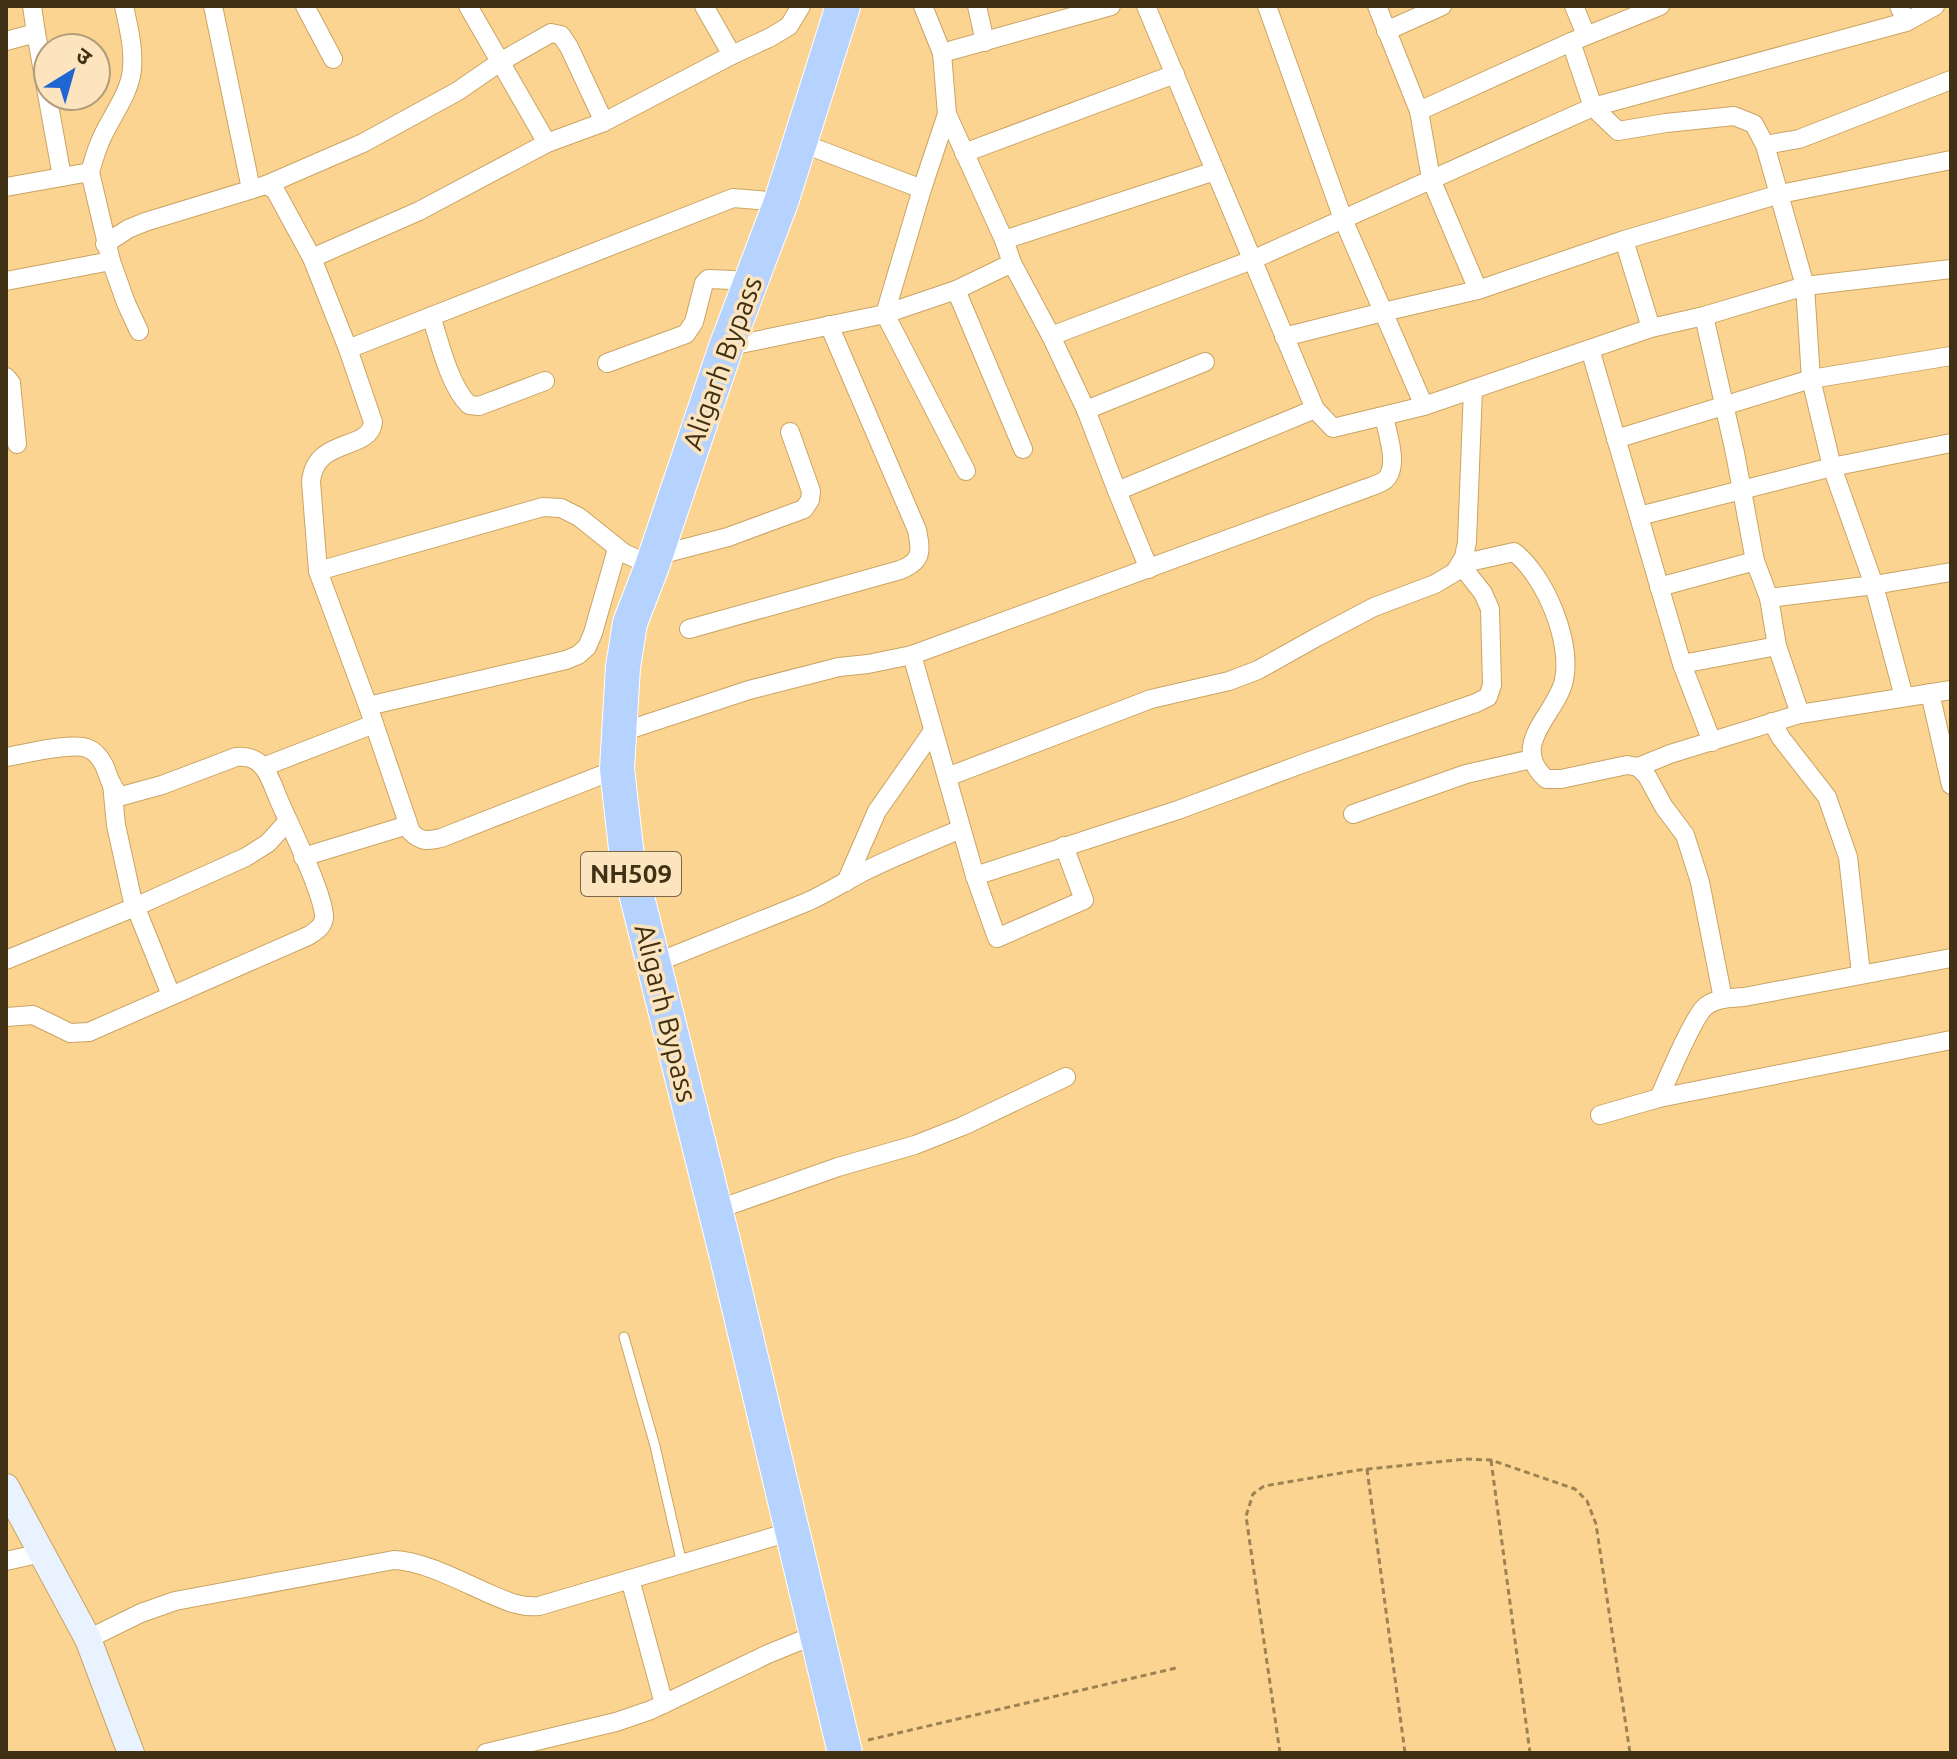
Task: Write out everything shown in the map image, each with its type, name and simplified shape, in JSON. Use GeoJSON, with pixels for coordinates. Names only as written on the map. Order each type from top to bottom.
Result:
{"type":"FeatureCollection","features":[{"type":"Feature","properties":{"kind":"highway","name":"Aligarh Bypass"},"geometry":{"type":"LineString","coordinates":[[843,6],[781,202],[741,282],[726,347],[638,557],[623,667],[617,769],[627,857],[716,1210],[779,1535],[817,1634],[845,1749]]}},
{"type":"Feature","properties":{"kind":"street"},"geometry":{"type":"LineString","coordinates":[[32,6],[36,32]]}},
{"type":"Feature","properties":{"kind":"street"},"geometry":{"type":"LineString","coordinates":[[124,6],[132,68],[90,172],[108,252],[139,331]]}},
{"type":"Feature","properties":{"kind":"street"},"geometry":{"type":"LineString","coordinates":[[213,6],[258,187]]}},
{"type":"Feature","properties":{"kind":"street"},"geometry":{"type":"LineString","coordinates":[[305,6],[333,59]]}},
{"type":"Feature","properties":{"kind":"street"},"geometry":{"type":"LineString","coordinates":[[468,6],[547,143]]}},
{"type":"Feature","properties":{"kind":"street"},"geometry":{"type":"LineString","coordinates":[[704,6],[732,55]]}},
{"type":"Feature","properties":{"kind":"street"},"geometry":{"type":"LineString","coordinates":[[312,258],[419,211],[547,143],[604,122],[771,37],[789,26],[801,6]]}},
{"type":"Feature","properties":{"kind":"street"},"geometry":{"type":"LineString","coordinates":[[923,6],[942,53],[947,114],[1012,263],[1086,410],[1149,569]]}},
{"type":"Feature","properties":{"kind":"street"},"geometry":{"type":"LineString","coordinates":[[977,6],[985,42]]}},
{"type":"Feature","properties":{"kind":"street"},"geometry":{"type":"LineString","coordinates":[[942,53],[1082,10],[1111,6]]}},
{"type":"Feature","properties":{"kind":"street"},"geometry":{"type":"LineString","coordinates":[[1146,6],[1315,409],[1333,428],[1424,406],[1651,328],[1805,286],[1951,269]]}},
{"type":"Feature","properties":{"kind":"street"},"geometry":{"type":"LineString","coordinates":[[1267,6],[1343,219],[1424,406]]}},
{"type":"Feature","properties":{"kind":"street"},"geometry":{"type":"LineString","coordinates":[[1377,6],[1419,111],[1431,179],[1478,290]]}},
{"type":"Feature","properties":{"kind":"street"},"geometry":{"type":"LineString","coordinates":[[1386,31],[1442,6]]}},
{"type":"Feature","properties":{"kind":"street"},"geometry":{"type":"LineString","coordinates":[[1574,6],[1593,107],[1618,131],[1734,116],[1754,124],[1765,145],[1805,286],[1811,379],[1832,467],[1874,585],[1904,697]]}},
{"type":"Feature","properties":{"kind":"street"},"geometry":{"type":"LineString","coordinates":[[1419,111],[1660,6]]}},
{"type":"Feature","properties":{"kind":"street"},"geometry":{"type":"LineString","coordinates":[[1051,336],[1252,260],[1593,107],[1935,6]]}},
{"type":"Feature","properties":{"kind":"street"},"geometry":{"type":"LineString","coordinates":[[6,281],[108,252],[128,229],[258,187],[363,143],[458,91],[551,33],[561,35],[569,47],[604,122]]}},
{"type":"Feature","properties":{"kind":"street"},"geometry":{"type":"LineString","coordinates":[[6,41],[32,34]]}},
{"type":"Feature","properties":{"kind":"street"},"geometry":{"type":"LineString","coordinates":[[964,153],[1175,74]]}},
{"type":"Feature","properties":{"kind":"street"},"geometry":{"type":"LineString","coordinates":[[1765,145],[1799,139],[1951,80]]}},
{"type":"Feature","properties":{"kind":"street"},"geometry":{"type":"LineString","coordinates":[[50,112],[62,177]]}},
{"type":"Feature","properties":{"kind":"street"},"geometry":{"type":"LineString","coordinates":[[947,114],[885,314],[966,471]]}},
{"type":"Feature","properties":{"kind":"street"},"geometry":{"type":"LineString","coordinates":[[799,142],[922,189]]}},
{"type":"Feature","properties":{"kind":"street"},"geometry":{"type":"LineString","coordinates":[[1284,337],[1478,290],[1624,240],[1780,194],[1951,160]]}},
{"type":"Feature","properties":{"kind":"street"},"geometry":{"type":"LineString","coordinates":[[1004,240],[1215,171]]}},
{"type":"Feature","properties":{"kind":"street"},"geometry":{"type":"LineString","coordinates":[[6,187],[90,172]]}},
{"type":"Feature","properties":{"kind":"street"},"geometry":{"type":"LineString","coordinates":[[258,187],[275,190],[312,258],[373,422],[367,436],[326,453],[317,461],[312,472],[318,571],[411,832],[419,840],[441,838],[617,769]]}},
{"type":"Feature","properties":{"kind":"street"},"geometry":{"type":"LineString","coordinates":[[348,349],[733,198],[781,202]]}},
{"type":"Feature","properties":{"kind":"street"},"geometry":{"type":"LineString","coordinates":[[1624,240],[1651,328]]}},
{"type":"Feature","properties":{"kind":"street"},"geometry":{"type":"LineString","coordinates":[[726,347],[885,314],[956,290],[1012,263]]}},
{"type":"Feature","properties":{"kind":"street"},"geometry":{"type":"LineString","coordinates":[[607,363],[686,334],[694,322],[704,283],[708,279],[741,282]]}},
{"type":"Feature","properties":{"kind":"street"},"geometry":{"type":"LineString","coordinates":[[956,290],[1023,449]]}},
{"type":"Feature","properties":{"kind":"street"},"geometry":{"type":"LineString","coordinates":[[431,316],[453,380],[461,398],[469,405],[479,406],[545,381]]}},
{"type":"Feature","properties":{"kind":"street"},"geometry":{"type":"LineString","coordinates":[[1704,316],[1735,453],[1755,561],[1769,598],[1777,646],[1800,714]]}},
{"type":"Feature","properties":{"kind":"street"},"geometry":{"type":"LineString","coordinates":[[689,629],[900,570],[911,566],[918,557],[921,549],[917,530],[829,325]]}},
{"type":"Feature","properties":{"kind":"street"},"geometry":{"type":"LineString","coordinates":[[1590,349],[1682,664],[1712,742]]}},
{"type":"Feature","properties":{"kind":"street"},"geometry":{"type":"LineString","coordinates":[[1616,439],[1811,379],[1951,356]]}},
{"type":"Feature","properties":{"kind":"street"},"geometry":{"type":"LineString","coordinates":[[1086,410],[1205,362]]}},
{"type":"Feature","properties":{"kind":"street"},"geometry":{"type":"LineString","coordinates":[[6,377],[11,383],[17,444]]}},
{"type":"Feature","properties":{"kind":"street"},"geometry":{"type":"LineString","coordinates":[[947,777],[1151,699],[1229,681],[1258,670],[1374,607],[1435,584],[1455,572],[1464,557],[1467,542],[1473,389]]}},
{"type":"Feature","properties":{"kind":"street"},"geometry":{"type":"LineString","coordinates":[[1117,491],[1315,409]]}},
{"type":"Feature","properties":{"kind":"street"},"geometry":{"type":"LineString","coordinates":[[619,733],[749,690],[839,667],[912,655],[1384,480],[1392,470],[1392,460],[1384,416]]}},
{"type":"Feature","properties":{"kind":"street"},"geometry":{"type":"LineString","coordinates":[[318,571],[543,507],[561,508],[579,517],[638,557],[728,537],[794,514],[804,509],[810,500],[811,491],[790,432]]}},
{"type":"Feature","properties":{"kind":"street"},"geometry":{"type":"LineString","coordinates":[[1639,516],[1832,467],[1951,443]]}},
{"type":"Feature","properties":{"kind":"street"},"geometry":{"type":"LineString","coordinates":[[1460,564],[1514,552],[1527,562],[1542,585],[1558,622],[1565,653],[1565,679],[1560,693],[1537,729],[1533,744],[1532,759],[1537,771],[1546,779],[1561,779],[1627,765],[1638,767],[1670,754],[1800,714],[1951,690]]}},
{"type":"Feature","properties":{"kind":"street"},"geometry":{"type":"LineString","coordinates":[[263,767],[371,715],[578,655],[587,647],[638,557]]}},
{"type":"Feature","properties":{"kind":"street"},"geometry":{"type":"LineString","coordinates":[[1659,587],[1755,561]]}},
{"type":"Feature","properties":{"kind":"street"},"geometry":{"type":"LineString","coordinates":[[975,876],[1178,810],[1488,697],[1492,685],[1490,609],[1483,593],[1460,564]]}},
{"type":"Feature","properties":{"kind":"street"},"geometry":{"type":"LineString","coordinates":[[1769,598],[1951,572]]}},
{"type":"Feature","properties":{"kind":"street"},"geometry":{"type":"LineString","coordinates":[[1682,664],[1777,646]]}},
{"type":"Feature","properties":{"kind":"street"},"geometry":{"type":"LineString","coordinates":[[912,655],[975,876],[997,938],[1084,900],[1064,846]]}},
{"type":"Feature","properties":{"kind":"street"},"geometry":{"type":"LineString","coordinates":[[1930,693],[1951,785]]}},
{"type":"Feature","properties":{"kind":"street"},"geometry":{"type":"LineString","coordinates":[[1772,722],[1827,797],[1843,842],[1848,857],[1861,974]]}},
{"type":"Feature","properties":{"kind":"street"},"geometry":{"type":"LineString","coordinates":[[846,882],[877,811],[933,731]]}},
{"type":"Feature","properties":{"kind":"street"},"geometry":{"type":"LineString","coordinates":[[6,757],[85,747],[100,756],[118,794],[127,796],[236,757],[246,756],[255,760],[263,767],[288,821],[323,909],[324,919],[322,925],[308,936],[80,1034],[70,1033],[33,1015],[6,1017]]}},
{"type":"Feature","properties":{"kind":"street"},"geometry":{"type":"LineString","coordinates":[[1353,814],[1466,774],[1532,759]]}},
{"type":"Feature","properties":{"kind":"street"},"geometry":{"type":"LineString","coordinates":[[1638,767],[1685,835],[1700,882],[1723,999]]}},
{"type":"Feature","properties":{"kind":"street"},"geometry":{"type":"LineString","coordinates":[[112,784],[116,825],[135,907],[171,995]]}},
{"type":"Feature","properties":{"kind":"street"},"geometry":{"type":"LineString","coordinates":[[6,960],[246,857],[268,843],[288,821]]}},
{"type":"Feature","properties":{"kind":"street"},"geometry":{"type":"LineString","coordinates":[[303,857],[408,825]]}},
{"type":"Feature","properties":{"kind":"street"},"geometry":{"type":"LineString","coordinates":[[653,964],[807,902],[903,852],[961,829]]}},
{"type":"Feature","properties":{"kind":"street"},"geometry":{"type":"LineString","coordinates":[[1659,1098],[1705,1007],[1723,999],[1951,958]]}},
{"type":"Feature","properties":{"kind":"street"},"geometry":{"type":"LineString","coordinates":[[1600,1115],[1659,1098],[1951,1040]]}},
{"type":"Feature","properties":{"kind":"street"},"geometry":{"type":"LineString","coordinates":[[716,1210],[838,1167],[925,1142],[1066,1077]]}},
{"type":"Feature","properties":{"kind":"street"},"geometry":{"type":"LineString","coordinates":[[6,1487],[88,1639],[131,1753]]}},
{"type":"Feature","properties":{"kind":"street"},"geometry":{"type":"LineString","coordinates":[[88,1639],[141,1613],[175,1601],[394,1560],[414,1563],[512,1603],[531,1607],[779,1535]]}},
{"type":"Feature","properties":{"kind":"street"},"geometry":{"type":"LineString","coordinates":[[6,1561],[42,1553]]}},
{"type":"Feature","properties":{"kind":"street"},"geometry":{"type":"LineString","coordinates":[[630,1579],[664,1704]]}},
{"type":"Feature","properties":{"kind":"street"},"geometry":{"type":"LineString","coordinates":[[486,1753],[616,1722],[664,1704],[817,1634]]}},
{"type":"Feature","properties":{"kind":"lane"},"geometry":{"type":"LineString","coordinates":[[624,1337],[655,1446],[682,1564]]}},
{"type":"Feature","properties":{"kind":"path"},"geometry":{"type":"LineString","coordinates":[[1280,1753],[1246,1516],[1253,1494],[1264,1486],[1367,1469],[1466,1459],[1491,1460],[1575,1489],[1587,1501],[1596,1524],[1605,1576],[1630,1753]]}},
{"type":"Feature","properties":{"kind":"path"},"geometry":{"type":"LineString","coordinates":[[1491,1460],[1530,1753]]}},
{"type":"Feature","properties":{"kind":"path"},"geometry":{"type":"LineString","coordinates":[[1367,1469],[1405,1753]]}},
{"type":"Feature","properties":{"kind":"path"},"geometry":{"type":"LineString","coordinates":[[845,1749],[1176,1668]]}}]}
